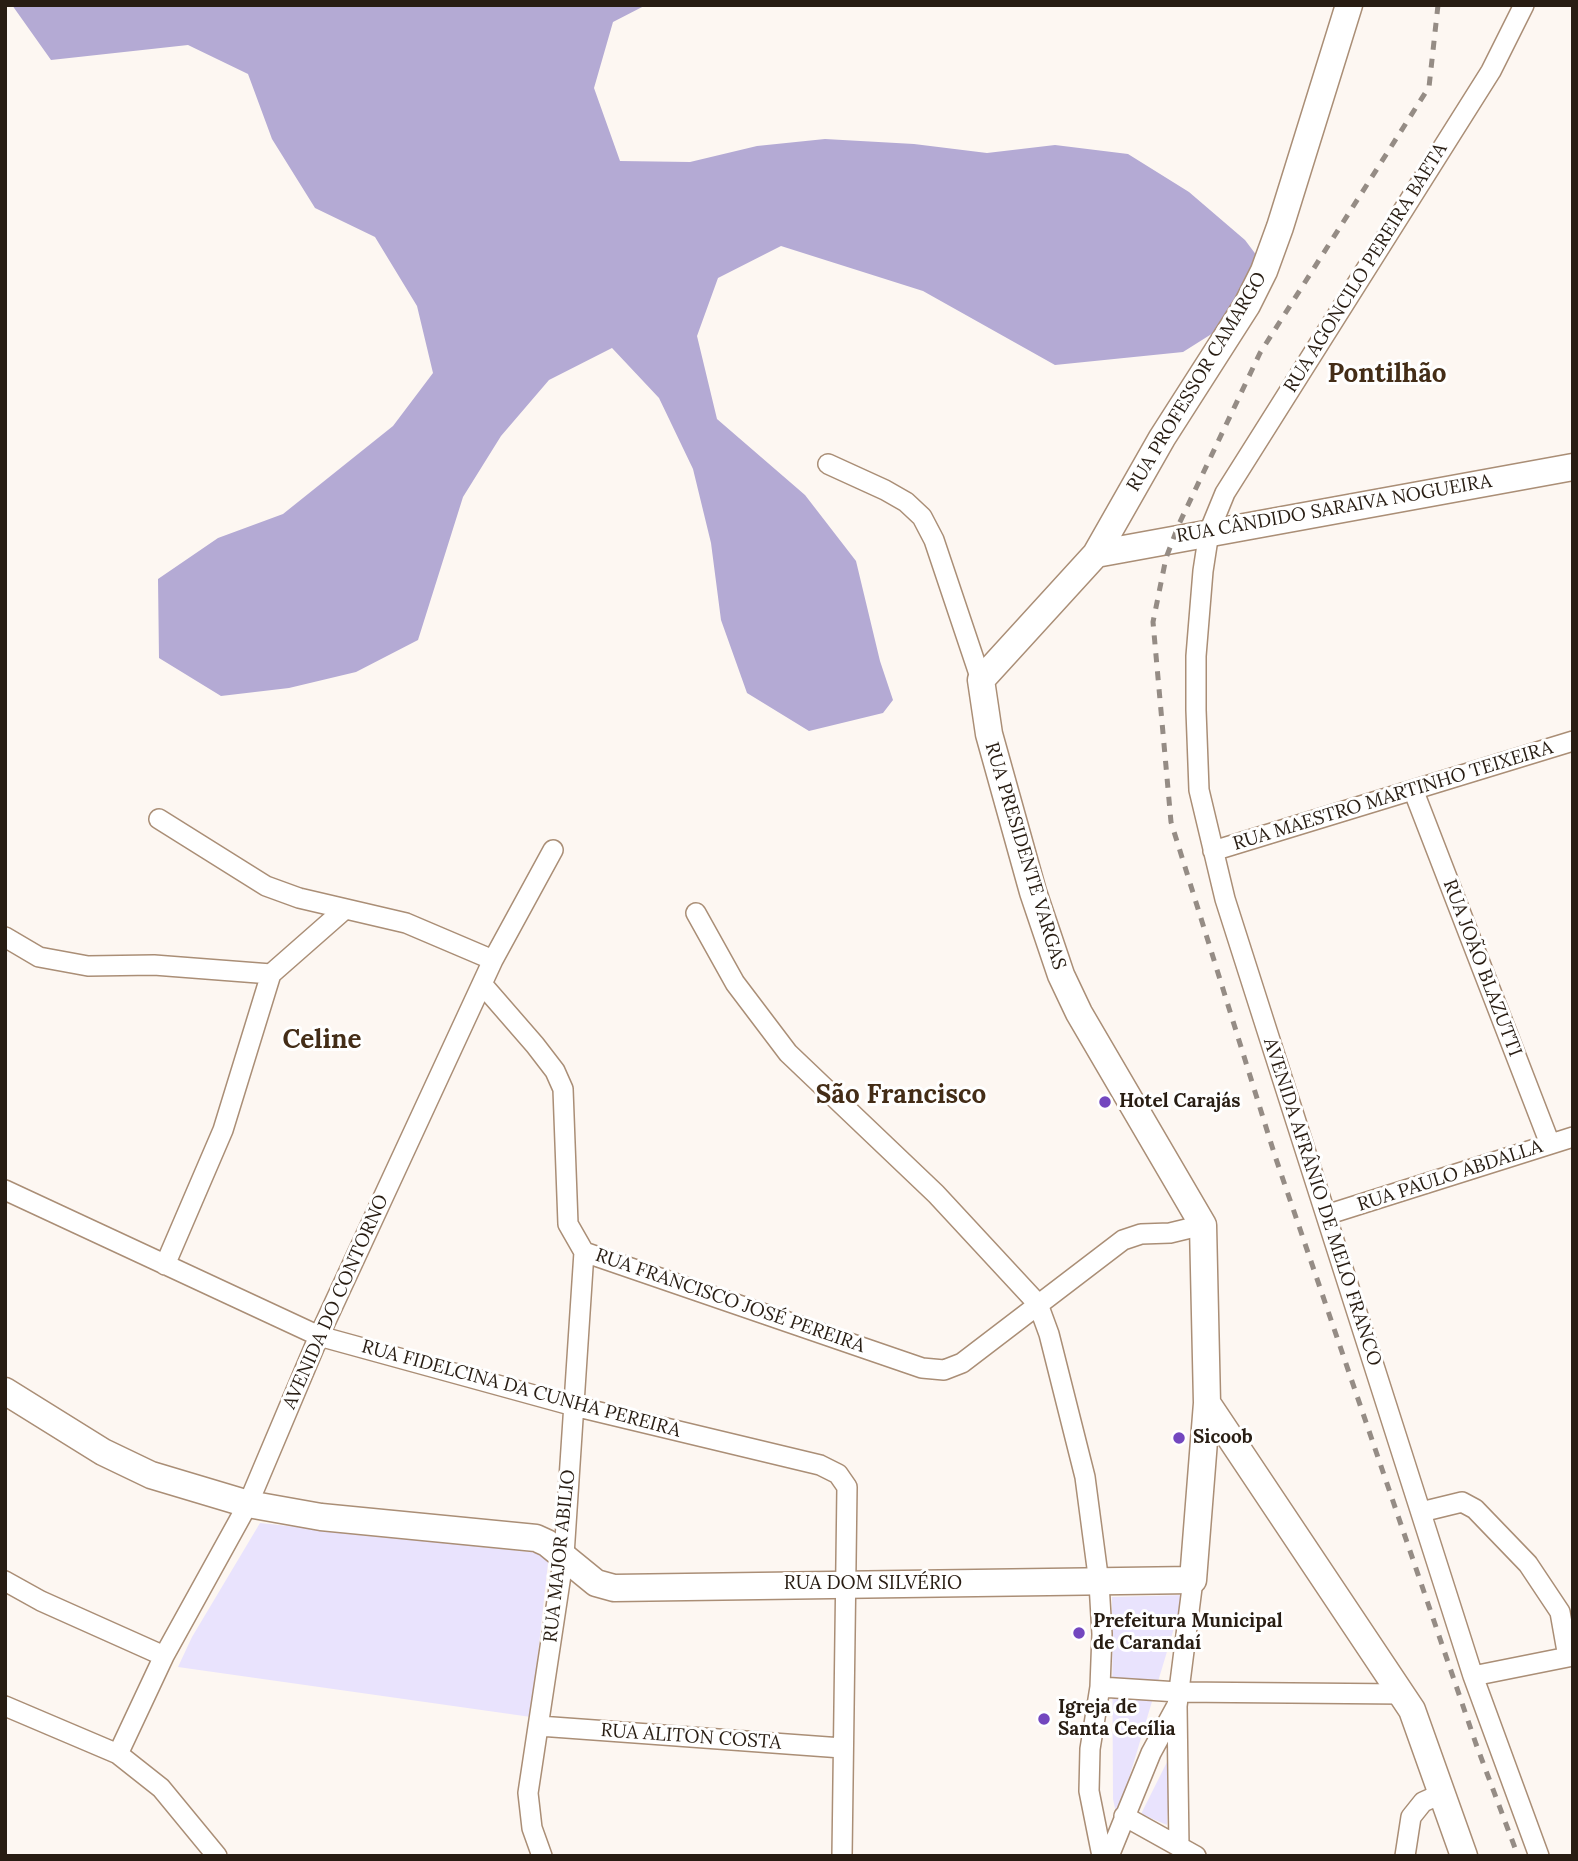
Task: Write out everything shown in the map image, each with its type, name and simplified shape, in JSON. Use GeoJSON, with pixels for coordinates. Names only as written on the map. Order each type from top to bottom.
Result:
{"type":"FeatureCollection","features":[{"type":"Feature","properties":{"kind":"main road","name":"RUA PROFESSOR CAMARGO"},"geometry":{"type":"LineString","coordinates":[[981,680],[1096,554],[1264,271],[1349,5]]}},
{"type":"Feature","properties":{"kind":"main road","name":"RUA CÂNDIDO SARAIVA NOGUEIRA"},"geometry":{"type":"LineString","coordinates":[[1096,554],[1573,467]]}},
{"type":"Feature","properties":{"kind":"main road","name":"RUA PRESIDENTE VARGAS"},"geometry":{"type":"LineString","coordinates":[[981,680],[989,734],[1032,892],[1061,975],[1079,1013],[1203,1225],[1207,1403],[1193,1580]]}},
{"type":"Feature","properties":{"kind":"main road","name":"RUA DOM SILVÉRIO"},"geometry":{"type":"LineString","coordinates":[[5,1391],[103,1452],[151,1475],[248,1504],[321,1517],[536,1538],[564,1555],[596,1583],[614,1588],[1193,1580]]}},
{"type":"Feature","properties":{"kind":"main road"},"geometry":{"type":"LineString","coordinates":[[1207,1403],[1403,1694],[1420,1727],[1464,1856]]}},
{"type":"Feature","properties":{"kind":"street","name":"RUA AGONCILO PEREIRA BAETA"},"geometry":{"type":"LineString","coordinates":[[1209,532],[1235,475],[1491,71],[1524,5]]}},
{"type":"Feature","properties":{"kind":"street","name":"RUA PRESIDENTE VARGAS"},"geometry":{"type":"LineString","coordinates":[[828,464],[885,490],[906,502],[922,517],[934,540],[981,680]]}},
{"type":"Feature","properties":{"kind":"street","name":"AVENIDA AFRÂNIO DE MELO FRANCO"},"geometry":{"type":"LineString","coordinates":[[1209,532],[1196,656],[1196,710],[1199,790],[1213,851],[1225,899],[1473,1676],[1539,1856]]}},
{"type":"Feature","properties":{"kind":"street","name":"RUA MAESTRO MARTINHO TEIXEIRA"},"geometry":{"type":"LineString","coordinates":[[1213,851],[1414,792],[1573,741]]}},
{"type":"Feature","properties":{"kind":"street","name":"RUA JOÃO BLAZUTTI"},"geometry":{"type":"LineString","coordinates":[[1414,792],[1550,1144]]}},
{"type":"Feature","properties":{"kind":"street"},"geometry":{"type":"LineString","coordinates":[[159,819],[266,886],[432,931],[494,960]]}},
{"type":"Feature","properties":{"kind":"street","name":"AVENIDA DO CONTORNO"},"geometry":{"type":"LineString","coordinates":[[118,1754],[164,1656],[248,1504],[319,1336],[482,984],[553,850]]}},
{"type":"Feature","properties":{"kind":"street"},"geometry":{"type":"LineString","coordinates":[[165,1265],[223,1130],[271,974],[345,909]]}},
{"type":"Feature","properties":{"kind":"street"},"geometry":{"type":"LineString","coordinates":[[696,913],[734,983],[788,1053],[936,1194],[1038,1304],[1049,1334],[1085,1477],[1099,1583],[1102,1633],[1100,1687],[1090,1749],[1088,1791],[1102,1856]]}},
{"type":"Feature","properties":{"kind":"street"},"geometry":{"type":"LineString","coordinates":[[5,937],[39,957],[88,966],[154,965],[271,974]]}},
{"type":"Feature","properties":{"kind":"street","name":"RUA FRANCISCO JOSÉ PEREIRA"},"geometry":{"type":"LineString","coordinates":[[482,984],[535,1045],[555,1071],[563,1089],[568,1224],[583,1252],[922,1368],[944,1370],[962,1363],[1038,1304]]}},
{"type":"Feature","properties":{"kind":"street","name":"RUA PAULO ABDALLA"},"geometry":{"type":"LineString","coordinates":[[1326,1215],[1573,1137]]}},
{"type":"Feature","properties":{"kind":"street","name":"RUA FIDELCINA DA CUNHA PEREIRA"},"geometry":{"type":"LineString","coordinates":[[5,1190],[319,1336],[574,1406],[820,1465],[838,1474],[847,1487],[844,1583]]}},
{"type":"Feature","properties":{"kind":"street"},"geometry":{"type":"LineString","coordinates":[[1038,1304],[1123,1240],[1141,1234],[1170,1233],[1203,1225]]}},
{"type":"Feature","properties":{"kind":"street","name":"RUA MAJOR ABILIO"},"geometry":{"type":"LineString","coordinates":[[542,1856],[532,1828],[528,1802],[564,1555],[583,1252]]}},
{"type":"Feature","properties":{"kind":"street"},"geometry":{"type":"LineString","coordinates":[[1421,1512],[1462,1503],[1475,1509],[1528,1564],[1560,1612],[1571,1656],[1473,1676]]}},
{"type":"Feature","properties":{"kind":"street"},"geometry":{"type":"LineString","coordinates":[[1187,1851],[1177,1699],[1193,1580]]}},
{"type":"Feature","properties":{"kind":"street"},"geometry":{"type":"LineString","coordinates":[[5,1581],[40,1601],[164,1656]]}},
{"type":"Feature","properties":{"kind":"street"},"geometry":{"type":"LineString","coordinates":[[842,1856],[844,1583]]}},
{"type":"Feature","properties":{"kind":"street"},"geometry":{"type":"LineString","coordinates":[[1100,1687],[1177,1699],[1403,1694]]}},
{"type":"Feature","properties":{"kind":"street"},"geometry":{"type":"LineString","coordinates":[[1108,1856],[1177,1699]]}},
{"type":"Feature","properties":{"kind":"street"},"geometry":{"type":"LineString","coordinates":[[5,1706],[118,1754],[161,1788],[192,1821],[217,1856]]}},
{"type":"Feature","properties":{"kind":"street","name":"RUA ALITON COSTA"},"geometry":{"type":"LineString","coordinates":[[539,1726],[842,1748]]}},
{"type":"Feature","properties":{"kind":"street"},"geometry":{"type":"LineString","coordinates":[[1405,1856],[1411,1817],[1423,1802],[1443,1793]]}},
{"type":"Feature","properties":{"kind":"street"},"geometry":{"type":"LineString","coordinates":[[1124,1816],[1187,1851]]}},
{"type":"Feature","properties":{"kind":"shaded area"},"geometry":{"type":"Polygon","coordinates":[[[12,5],[646,5],[613,22],[594,88],[620,161],[690,162],[757,146],[825,139],[914,144],[987,153],[1055,145],[1128,154],[1189,192],[1245,240],[1263,264],[1229,323],[1183,352],[1055,365],[923,291],[781,246],[718,278],[697,336],[717,419],[805,495],[856,561],[880,661],[893,700],[883,713],[809,731],[747,693],[721,620],[711,543],[693,469],[659,398],[612,348],[549,380],[501,436],[463,497],[418,640],[356,672],[289,688],[221,696],[159,658],[158,579],[218,538],[283,514],[393,426],[433,373],[417,306],[375,237],[315,208],[272,139],[248,74],[188,45],[51,60],[12,5]]]}},
{"type":"Feature","properties":{"kind":"shaded area"},"geometry":{"type":"Polygon","coordinates":[[[260,1523],[549,1554],[531,1717],[178,1667],[192,1637],[260,1523]]]}},
{"type":"Feature","properties":{"kind":"shaded area"},"geometry":{"type":"Polygon","coordinates":[[[1184,1595],[1117,1818],[1113,1799],[1112,1597],[1184,1595]]]}},
{"type":"Feature","properties":{"kind":"shaded area"},"geometry":{"type":"Polygon","coordinates":[[[1171,1754],[1167,1825],[1141,1814],[1171,1754]]]}},
{"type":"Feature","properties":{"kind":"railway"},"geometry":{"type":"LineString","coordinates":[[1438,5],[1429,87],[1260,353],[1179,524],[1166,558],[1153,622],[1171,822],[1275,1156],[1476,1744],[1518,1856]]}},
{"type":"Feature","properties":{"kind":"place","name":"Hotel Carajás"},"geometry":{"type":"Point","coordinates":[1105,1102]}},
{"type":"Feature","properties":{"kind":"place","name":"Sicoob"},"geometry":{"type":"Point","coordinates":[1179,1438]}},
{"type":"Feature","properties":{"kind":"place","name":"Prefeitura Municipal de Carandaí"},"geometry":{"type":"Point","coordinates":[1079,1633]}},
{"type":"Feature","properties":{"kind":"place","name":"Igreja de Santa Cecília"},"geometry":{"type":"Point","coordinates":[1044,1719]}},
{"type":"Feature","properties":{"kind":"district","name":"Pontilhão"},"geometry":{"type":"Point","coordinates":[1387,375]}},
{"type":"Feature","properties":{"kind":"district","name":"Celine"},"geometry":{"type":"Point","coordinates":[322,1041]}},
{"type":"Feature","properties":{"kind":"district","name":"São Francisco"},"geometry":{"type":"Point","coordinates":[901,1096]}}]}
